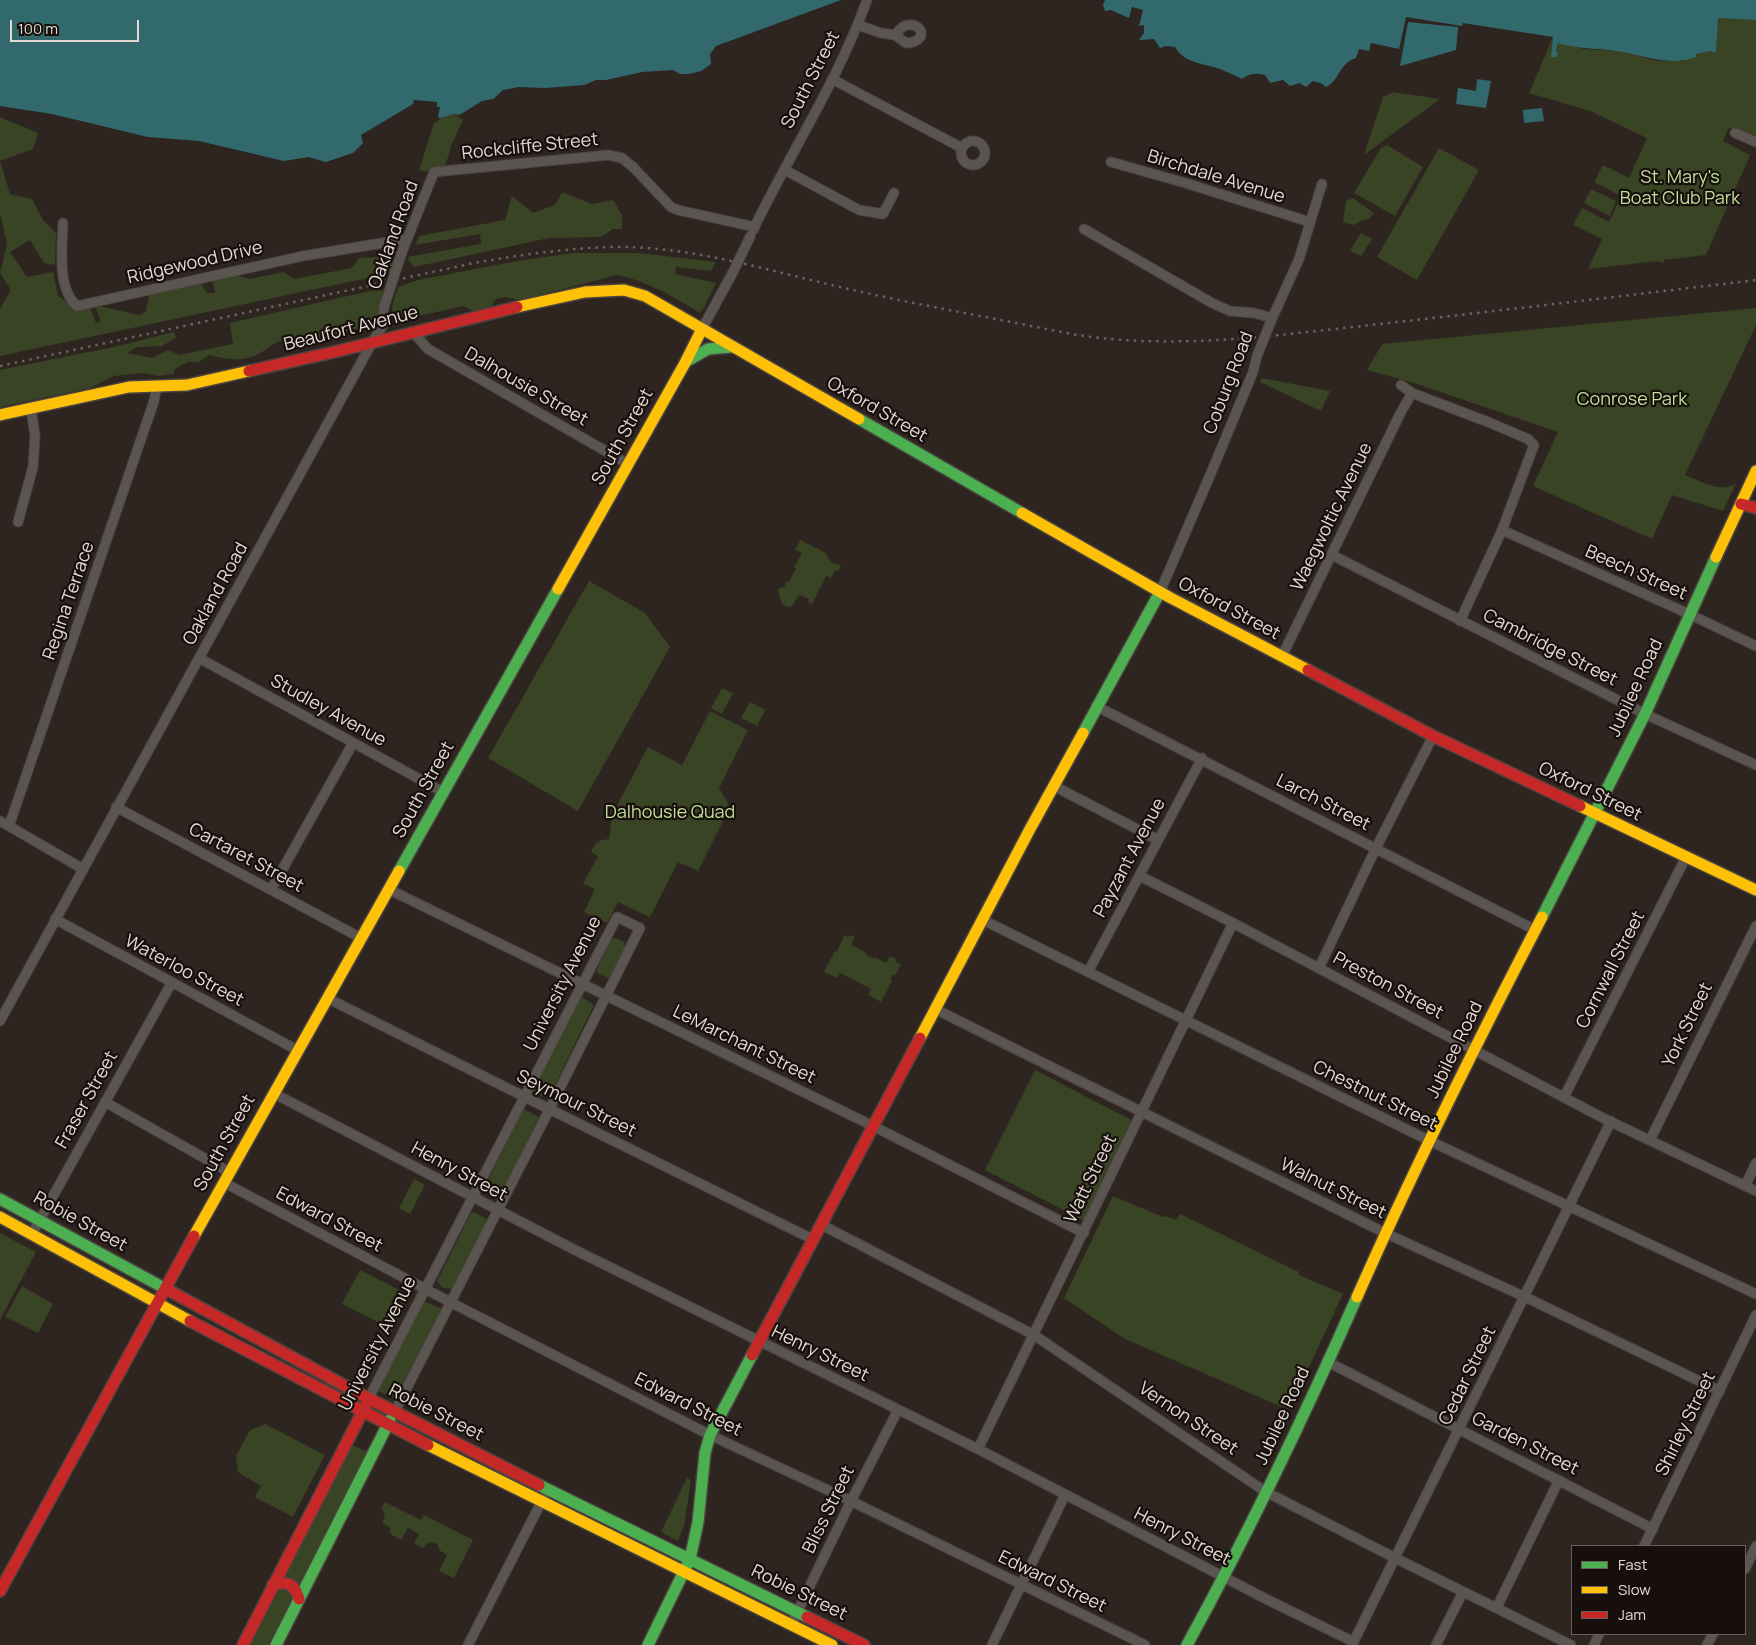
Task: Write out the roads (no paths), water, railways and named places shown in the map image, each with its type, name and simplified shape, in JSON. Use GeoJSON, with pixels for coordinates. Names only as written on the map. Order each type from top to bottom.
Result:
{"type":"FeatureCollection","features":[{"type":"Feature","properties":{"kind":"main road","name":"Beaufort Avenue"},"geometry":{"type":"LineString","coordinates":[[0,415],[129,387],[187,385],[373,343],[487,313],[585,292],[624,290],[645,296],[702,329]]}},
{"type":"Feature","properties":{"kind":"main road","name":"Oxford Street"},"geometry":{"type":"LineString","coordinates":[[702,329],[1160,592],[1433,736],[1756,890]]}},
{"type":"Feature","properties":{"kind":"main road","name":"South Street"},"geometry":{"type":"LineString","coordinates":[[0,1591],[19,1553],[138,1340],[164,1288],[685,363],[702,329]]}},
{"type":"Feature","properties":{"kind":"main road"},"geometry":{"type":"LineString","coordinates":[[685,363],[698,352],[714,347],[736,348]]}},
{"type":"Feature","properties":{"kind":"main road","name":"Jubilee Road"},"geometry":{"type":"LineString","coordinates":[[1187,1645],[1224,1577],[1266,1492],[1328,1362],[1385,1233],[1474,1049],[1645,714],[1689,614],[1741,504],[1753,484],[1756,471]]}},
{"type":"Feature","properties":{"kind":"main road"},"geometry":{"type":"LineString","coordinates":[[1741,504],[1756,508]]}},
{"type":"Feature","properties":{"kind":"main road"},"geometry":{"type":"LineString","coordinates":[[648,1645],[690,1558],[694,1545],[706,1447],[710,1435],[812,1239],[1096,706],[1160,592]]}},
{"type":"Feature","properties":{"kind":"main road","name":"Robie Street"},"geometry":{"type":"LineString","coordinates":[[0,1199],[394,1411],[864,1645]]}},
{"type":"Feature","properties":{"kind":"main road","name":"Robie Street"},"geometry":{"type":"LineString","coordinates":[[0,1217],[156,1303],[388,1425],[832,1645]]}},
{"type":"Feature","properties":{"kind":"main road","name":"University Avenue"},"geometry":{"type":"LineString","coordinates":[[243,1645],[369,1398]]}},
{"type":"Feature","properties":{"kind":"main road","name":"University Avenue"},"geometry":{"type":"LineString","coordinates":[[276,1645],[394,1411]]}},
{"type":"Feature","properties":{"kind":"main road"},"geometry":{"type":"LineString","coordinates":[[273,1585],[282,1581],[291,1583],[297,1590],[299,1599]]}},
{"type":"Feature","properties":{"kind":"street","name":"South Street"},"geometry":{"type":"LineString","coordinates":[[702,329],[832,79],[858,25],[867,0]]}},
{"type":"Feature","properties":{"kind":"street"},"geometry":{"type":"LineString","coordinates":[[858,25],[881,33],[895,35]]}},
{"type":"Feature","properties":{"kind":"street"},"geometry":{"type":"LineString","coordinates":[[832,79],[962,148]]}},
{"type":"Feature","properties":{"kind":"street"},"geometry":{"type":"LineString","coordinates":[[1735,134],[1756,142]]}},
{"type":"Feature","properties":{"kind":"street","name":"Rockcliffe Street"},"geometry":{"type":"LineString","coordinates":[[434,172],[608,155],[622,158],[633,167],[671,207],[753,231]]}},
{"type":"Feature","properties":{"kind":"street","name":"Birchdale Avenue"},"geometry":{"type":"LineString","coordinates":[[1111,162],[1310,222]]}},
{"type":"Feature","properties":{"kind":"street"},"geometry":{"type":"LineString","coordinates":[[785,170],[859,210],[883,214],[894,193]]}},
{"type":"Feature","properties":{"kind":"street","name":"Oakland Road"},"geometry":{"type":"LineString","coordinates":[[0,1021],[116,807],[382,328],[384,307],[402,252],[434,172]]}},
{"type":"Feature","properties":{"kind":"street","name":"Coburg Road"},"geometry":{"type":"LineString","coordinates":[[1160,592],[1299,259],[1322,184]]}},
{"type":"Feature","properties":{"kind":"street","name":"Ridgewood Drive"},"geometry":{"type":"LineString","coordinates":[[63,223],[62,268],[70,300],[77,306],[302,256],[407,239]]}},
{"type":"Feature","properties":{"kind":"street"},"geometry":{"type":"LineString","coordinates":[[1084,229],[1212,303],[1230,311],[1254,313],[1272,320]]}},
{"type":"Feature","properties":{"kind":"street","name":"Dalhousie Street"},"geometry":{"type":"LineString","coordinates":[[413,332],[428,349],[628,464]]}},
{"type":"Feature","properties":{"kind":"street"},"geometry":{"type":"LineString","coordinates":[[1401,385],[1412,393],[1488,422],[1528,439],[1534,444],[1502,530],[1460,621]]}},
{"type":"Feature","properties":{"kind":"street","name":"Regina Terrace"},"geometry":{"type":"LineString","coordinates":[[9,826],[154,401],[157,386]]}},
{"type":"Feature","properties":{"kind":"street","name":"Waegwoltic Avenue"},"geometry":{"type":"LineString","coordinates":[[1282,656],[1396,421],[1412,393]]}},
{"type":"Feature","properties":{"kind":"street"},"geometry":{"type":"LineString","coordinates":[[18,522],[33,468],[35,436],[31,408]]}},
{"type":"Feature","properties":{"kind":"street","name":"Beech Street"},"geometry":{"type":"LineString","coordinates":[[1502,530],[1756,646]]}},
{"type":"Feature","properties":{"kind":"street","name":"Cambridge Street"},"geometry":{"type":"LineString","coordinates":[[1332,555],[1645,714],[1756,765]]}},
{"type":"Feature","properties":{"kind":"street","name":"Studley Avenue"},"geometry":{"type":"LineString","coordinates":[[199,658],[443,792]]}},
{"type":"Feature","properties":{"kind":"street","name":"Larch Street"},"geometry":{"type":"LineString","coordinates":[[1096,706],[1202,758],[1534,930]]}},
{"type":"Feature","properties":{"kind":"street"},"geometry":{"type":"LineString","coordinates":[[1319,968],[1376,848],[1433,736]]}},
{"type":"Feature","properties":{"kind":"street"},"geometry":{"type":"LineString","coordinates":[[271,890],[353,743]]}},
{"type":"Feature","properties":{"kind":"street","name":"Payzant Avenue"},"geometry":{"type":"LineString","coordinates":[[1088,972],[1202,758]]}},
{"type":"Feature","properties":{"kind":"street"},"geometry":{"type":"LineString","coordinates":[[1054,786],[1158,840]]}},
{"type":"Feature","properties":{"kind":"street","name":"Cartaret Street"},"geometry":{"type":"LineString","coordinates":[[116,807],[361,938]]}},
{"type":"Feature","properties":{"kind":"street"},"geometry":{"type":"LineString","coordinates":[[0,821],[83,869]]}},
{"type":"Feature","properties":{"kind":"street","name":"Cornwall Street"},"geometry":{"type":"LineString","coordinates":[[1564,1097],[1686,857]]}},
{"type":"Feature","properties":{"kind":"street","name":"Preston Street"},"geometry":{"type":"LineString","coordinates":[[1140,876],[1611,1122],[1756,1191]]}},
{"type":"Feature","properties":{"kind":"street","name":"LeMarchant Street"},"geometry":{"type":"LineString","coordinates":[[388,889],[873,1126],[1084,1233]]}},
{"type":"Feature","properties":{"kind":"street","name":"University Avenue"},"geometry":{"type":"LineString","coordinates":[[369,1398],[617,917],[640,928],[549,1110],[394,1411]]}},
{"type":"Feature","properties":{"kind":"street","name":"Waterloo Street"},"geometry":{"type":"LineString","coordinates":[[55,919],[297,1050]]}},
{"type":"Feature","properties":{"kind":"street","name":"Chestnut Street"},"geometry":{"type":"LineString","coordinates":[[983,920],[1430,1141],[1756,1294]]}},
{"type":"Feature","properties":{"kind":"street","name":"Watt Street"},"geometry":{"type":"LineString","coordinates":[[978,1450],[1233,923]]}},
{"type":"Feature","properties":{"kind":"street","name":"York Street"},"geometry":{"type":"LineString","coordinates":[[1650,1140],[1756,926]]}},
{"type":"Feature","properties":{"kind":"street","name":"Fraser Street"},"geometry":{"type":"LineString","coordinates":[[32,1234],[172,982]]}},
{"type":"Feature","properties":{"kind":"street","name":"Seymour Street"},"geometry":{"type":"LineString","coordinates":[[327,998],[549,1110],[812,1239]]}},
{"type":"Feature","properties":{"kind":"street","name":"Walnut Street"},"geometry":{"type":"LineString","coordinates":[[935,1009],[1385,1233],[1525,1297],[1720,1391]]}},
{"type":"Feature","properties":{"kind":"street","name":"Henry Street"},"geometry":{"type":"LineString","coordinates":[[273,1093],[473,1198],[758,1342],[978,1450],[1353,1644]]}},
{"type":"Feature","properties":{"kind":"street","name":"Edward Street"},"geometry":{"type":"LineString","coordinates":[[105,1102],[226,1177],[426,1290],[710,1435],[851,1501],[1145,1645]]}},
{"type":"Feature","properties":{"kind":"street","name":"Cedar Street"},"geometry":{"type":"LineString","coordinates":[[1353,1644],[1611,1122]]}},
{"type":"Feature","properties":{"kind":"street"},"geometry":{"type":"LineString","coordinates":[[1745,1186],[1756,1163]]}},
{"type":"Feature","properties":{"kind":"street","name":"Vernon Street"},"geometry":{"type":"LineString","coordinates":[[820,1224],[1034,1335],[1266,1492],[1571,1645]]}},
{"type":"Feature","properties":{"kind":"street","name":"Shirley Street"},"geometry":{"type":"LineString","coordinates":[[1645,1545],[1756,1315]]}},
{"type":"Feature","properties":{"kind":"street","name":"Garden Street"},"geometry":{"type":"LineString","coordinates":[[1328,1362],[1653,1529]]}},
{"type":"Feature","properties":{"kind":"street","name":"Bliss Street"},"geometry":{"type":"LineString","coordinates":[[791,1625],[851,1501],[898,1410]]}},
{"type":"Feature","properties":{"kind":"street"},"geometry":{"type":"LineString","coordinates":[[1497,1607],[1559,1480]]}},
{"type":"Feature","properties":{"kind":"street"},"geometry":{"type":"LineString","coordinates":[[468,1645],[548,1489]]}},
{"type":"Feature","properties":{"kind":"street"},"geometry":{"type":"LineString","coordinates":[[992,1645],[1065,1495]]}},
{"type":"Feature","properties":{"kind":"street"},"geometry":{"type":"LineString","coordinates":[[1746,1567],[1756,1546]]}},
{"type":"Feature","properties":{"kind":"street"},"geometry":{"type":"LineString","coordinates":[[1436,1645],[1463,1592]]}},
{"type":"Feature","properties":{"kind":"water"},"geometry":{"type":"Polygon","coordinates":[[[0,0],[841,0],[716,46],[710,54],[711,64],[701,71],[689,74],[680,74],[673,70],[642,72],[606,80],[596,80],[584,85],[545,88],[519,87],[503,90],[493,99],[482,101],[461,114],[440,118],[438,117],[440,107],[437,107],[437,102],[414,100],[413,104],[361,135],[363,143],[353,153],[326,162],[308,157],[284,161],[199,141],[148,137],[52,114],[0,106],[0,0]]]}},
{"type":"Feature","properties":{"kind":"water"},"geometry":{"type":"Polygon","coordinates":[[[1105,0],[1756,0],[1756,20],[1719,18],[1716,52],[1696,54],[1696,57],[1686,60],[1666,61],[1616,51],[1558,43],[1557,57],[1551,57],[1553,37],[1463,23],[1462,26],[1406,17],[1399,49],[1371,43],[1369,51],[1359,49],[1356,58],[1346,64],[1331,84],[1326,87],[1321,83],[1313,81],[1306,87],[1300,83],[1290,86],[1283,80],[1270,83],[1265,75],[1259,74],[1250,75],[1242,79],[1220,69],[1189,60],[1179,53],[1175,47],[1166,46],[1160,48],[1154,39],[1139,40],[1144,33],[1144,25],[1139,26],[1143,10],[1132,7],[1129,18],[1111,10],[1105,11],[1103,5],[1105,0]]]}},
{"type":"Feature","properties":{"kind":"water"},"geometry":{"type":"Polygon","coordinates":[[[1408,22],[1458,27],[1456,50],[1400,66],[1408,22]]]}},
{"type":"Feature","properties":{"kind":"water"},"geometry":{"type":"Polygon","coordinates":[[[1477,79],[1491,81],[1486,108],[1456,104],[1458,88],[1476,91],[1477,79]]]}},
{"type":"Feature","properties":{"kind":"water"},"geometry":{"type":"Polygon","coordinates":[[[1542,108],[1544,121],[1524,123],[1523,110],[1542,108]]]}},
{"type":"Feature","properties":{"kind":"railway"},"geometry":{"type":"LineString","coordinates":[[0,366],[474,263],[543,252],[613,247],[671,250],[700,255],[869,294],[1071,334],[1148,341],[1226,340],[1303,333],[1756,280]]}},
{"type":"Feature","properties":{"kind":"park label","name":"St. Mary's Boat Club Park"},"geometry":{"type":"Point","coordinates":[1680,188]}},
{"type":"Feature","properties":{"kind":"park label","name":"Conrose Park"},"geometry":{"type":"Point","coordinates":[1632,400]}},
{"type":"Feature","properties":{"kind":"park label","name":"Dalhousie Quad"},"geometry":{"type":"Point","coordinates":[670,813]}}]}
